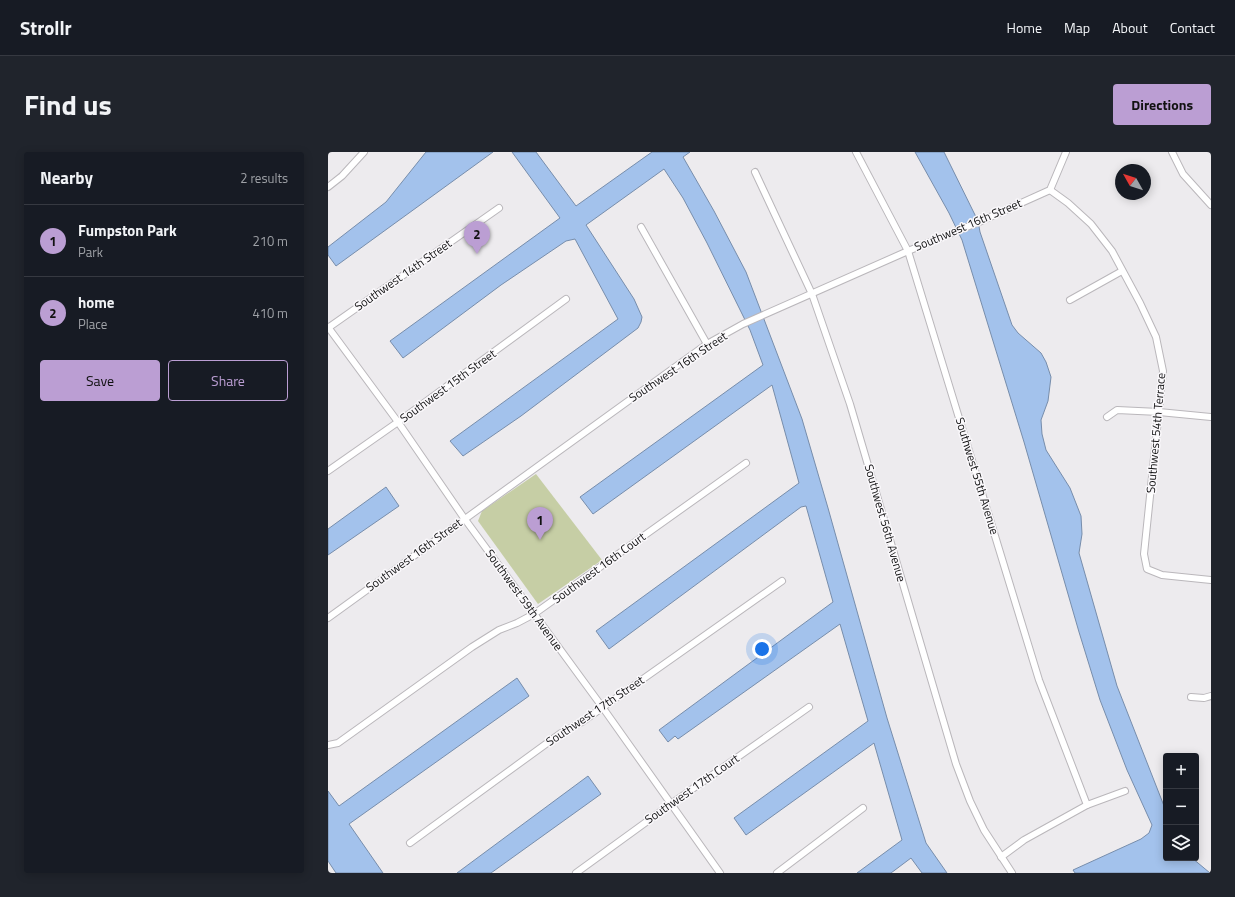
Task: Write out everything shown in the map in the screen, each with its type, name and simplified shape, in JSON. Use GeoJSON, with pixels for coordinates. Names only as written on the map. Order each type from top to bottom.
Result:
{"type":"FeatureCollection","features":[{"type":"Feature","properties":{"kind":"street"},"geometry":{"type":"LineString","coordinates":[[328,187],[342,176],[364,152]]}},
{"type":"Feature","properties":{"kind":"street","name":"Southwest 55th Avenue"},"geometry":{"type":"LineString","coordinates":[[856,152],[908,250],[1039,680],[1087,805]]}},
{"type":"Feature","properties":{"kind":"street"},"geometry":{"type":"LineString","coordinates":[[1050,190],[1066,152]]}},
{"type":"Feature","properties":{"kind":"street"},"geometry":{"type":"LineString","coordinates":[[1172,152],[1183,174],[1211,204]]}},
{"type":"Feature","properties":{"kind":"street","name":"Southwest 56th Avenue"},"geometry":{"type":"LineString","coordinates":[[755,172],[812,294],[850,404],[956,764],[970,801],[984,830],[1012,873]]}},
{"type":"Feature","properties":{"kind":"street","name":"Southwest 16th Street"},"geometry":{"type":"LineString","coordinates":[[328,618],[464,518],[707,344],[743,324],[908,250],[979,222],[1050,190]]}},
{"type":"Feature","properties":{"kind":"street","name":"Southwest 54th Terrace"},"geometry":{"type":"LineString","coordinates":[[1050,190],[1068,203],[1091,224],[1112,251],[1140,303],[1156,337],[1163,371],[1144,554],[1147,569],[1162,575],[1211,580]]}},
{"type":"Feature","properties":{"kind":"street","name":"Southwest 14th Street"},"geometry":{"type":"LineString","coordinates":[[328,328],[499,208]]}},
{"type":"Feature","properties":{"kind":"street"},"geometry":{"type":"LineString","coordinates":[[641,227],[707,344]]}},
{"type":"Feature","properties":{"kind":"street"},"geometry":{"type":"LineString","coordinates":[[1070,300],[1122,271]]}},
{"type":"Feature","properties":{"kind":"street","name":"Southwest 15th Street"},"geometry":{"type":"LineString","coordinates":[[328,471],[398,422],[566,299]]}},
{"type":"Feature","properties":{"kind":"street","name":"Southwest 59th Avenue"},"geometry":{"type":"LineString","coordinates":[[328,328],[398,422],[464,518],[603,708],[720,873]]}},
{"type":"Feature","properties":{"kind":"street"},"geometry":{"type":"LineString","coordinates":[[1107,417],[1117,410],[1211,417]]}},
{"type":"Feature","properties":{"kind":"street","name":"Southwest 16th Court"},"geometry":{"type":"LineString","coordinates":[[328,746],[338,743],[472,647],[499,630],[534,614],[746,463]]}},
{"type":"Feature","properties":{"kind":"street","name":"Southwest 17th Street"},"geometry":{"type":"LineString","coordinates":[[410,843],[561,733],[582,722],[603,708],[782,580]]}},
{"type":"Feature","properties":{"kind":"street"},"geometry":{"type":"LineString","coordinates":[[1191,697],[1204,698],[1211,696]]}},
{"type":"Feature","properties":{"kind":"street","name":"Southwest 17th Court"},"geometry":{"type":"LineString","coordinates":[[576,873],[809,707]]}},
{"type":"Feature","properties":{"kind":"street"},"geometry":{"type":"LineString","coordinates":[[1001,857],[1024,840],[1087,805],[1125,791]]}},
{"type":"Feature","properties":{"kind":"street"},"geometry":{"type":"LineString","coordinates":[[777,873],[863,808]]}},
{"type":"Feature","properties":{"kind":"green space"},"geometry":{"type":"Polygon","coordinates":[[[536,474],[602,560],[538,604],[478,521],[482,511],[536,474]]]}},
{"type":"Feature","properties":{"kind":"water"},"geometry":{"type":"Polygon","coordinates":[[[426,152],[493,152],[336,266],[328,255],[328,247],[386,202],[426,152]]]}},
{"type":"Feature","properties":{"kind":"water"},"geometry":{"type":"Polygon","coordinates":[[[512,152],[536,152],[576,206],[652,152],[690,152],[683,157],[714,211],[746,272],[802,419],[887,718],[926,843],[947,873],[922,873],[911,858],[891,873],[857,873],[902,840],[874,743],[746,835],[734,818],[868,721],[840,624],[678,739],[675,736],[668,742],[659,730],[833,602],[806,506],[801,507],[609,649],[596,631],[799,483],[772,385],[593,514],[580,497],[763,365],[750,330],[707,243],[683,198],[664,169],[586,225],[634,299],[642,317],[638,328],[521,416],[463,456],[450,441],[618,319],[575,239],[566,241],[501,285],[403,358],[390,341],[560,218],[512,152]]]}},
{"type":"Feature","properties":{"kind":"water"},"geometry":{"type":"Polygon","coordinates":[[[915,152],[944,152],[978,221],[980,232],[1012,325],[1018,333],[1041,353],[1046,362],[1051,377],[1048,401],[1041,420],[1042,434],[1046,450],[1070,488],[1081,516],[1082,534],[1079,553],[1117,686],[1163,803],[1163,861],[1196,861],[1210,873],[1075,873],[1073,870],[1141,839],[1149,833],[1152,825],[1127,770],[1100,700],[1024,442],[962,240],[949,213],[915,152]]]}},
{"type":"Feature","properties":{"kind":"water"},"geometry":{"type":"Polygon","coordinates":[[[386,487],[399,506],[328,555],[328,529],[386,487]]]}},
{"type":"Feature","properties":{"kind":"water"},"geometry":{"type":"Polygon","coordinates":[[[517,678],[529,696],[349,824],[383,873],[336,873],[328,861],[328,791],[339,806],[517,678]]]}},
{"type":"Feature","properties":{"kind":"water"},"geometry":{"type":"Polygon","coordinates":[[[588,776],[601,794],[491,873],[457,873],[588,776]]]}},
{"type":"Feature","properties":{"kind":"place","name":"home"},"geometry":{"type":"Point","coordinates":[477,254]}},
{"type":"Feature","properties":{"kind":"place","name":"Fumpston Park"},"geometry":{"type":"Point","coordinates":[540,540]}}]}
